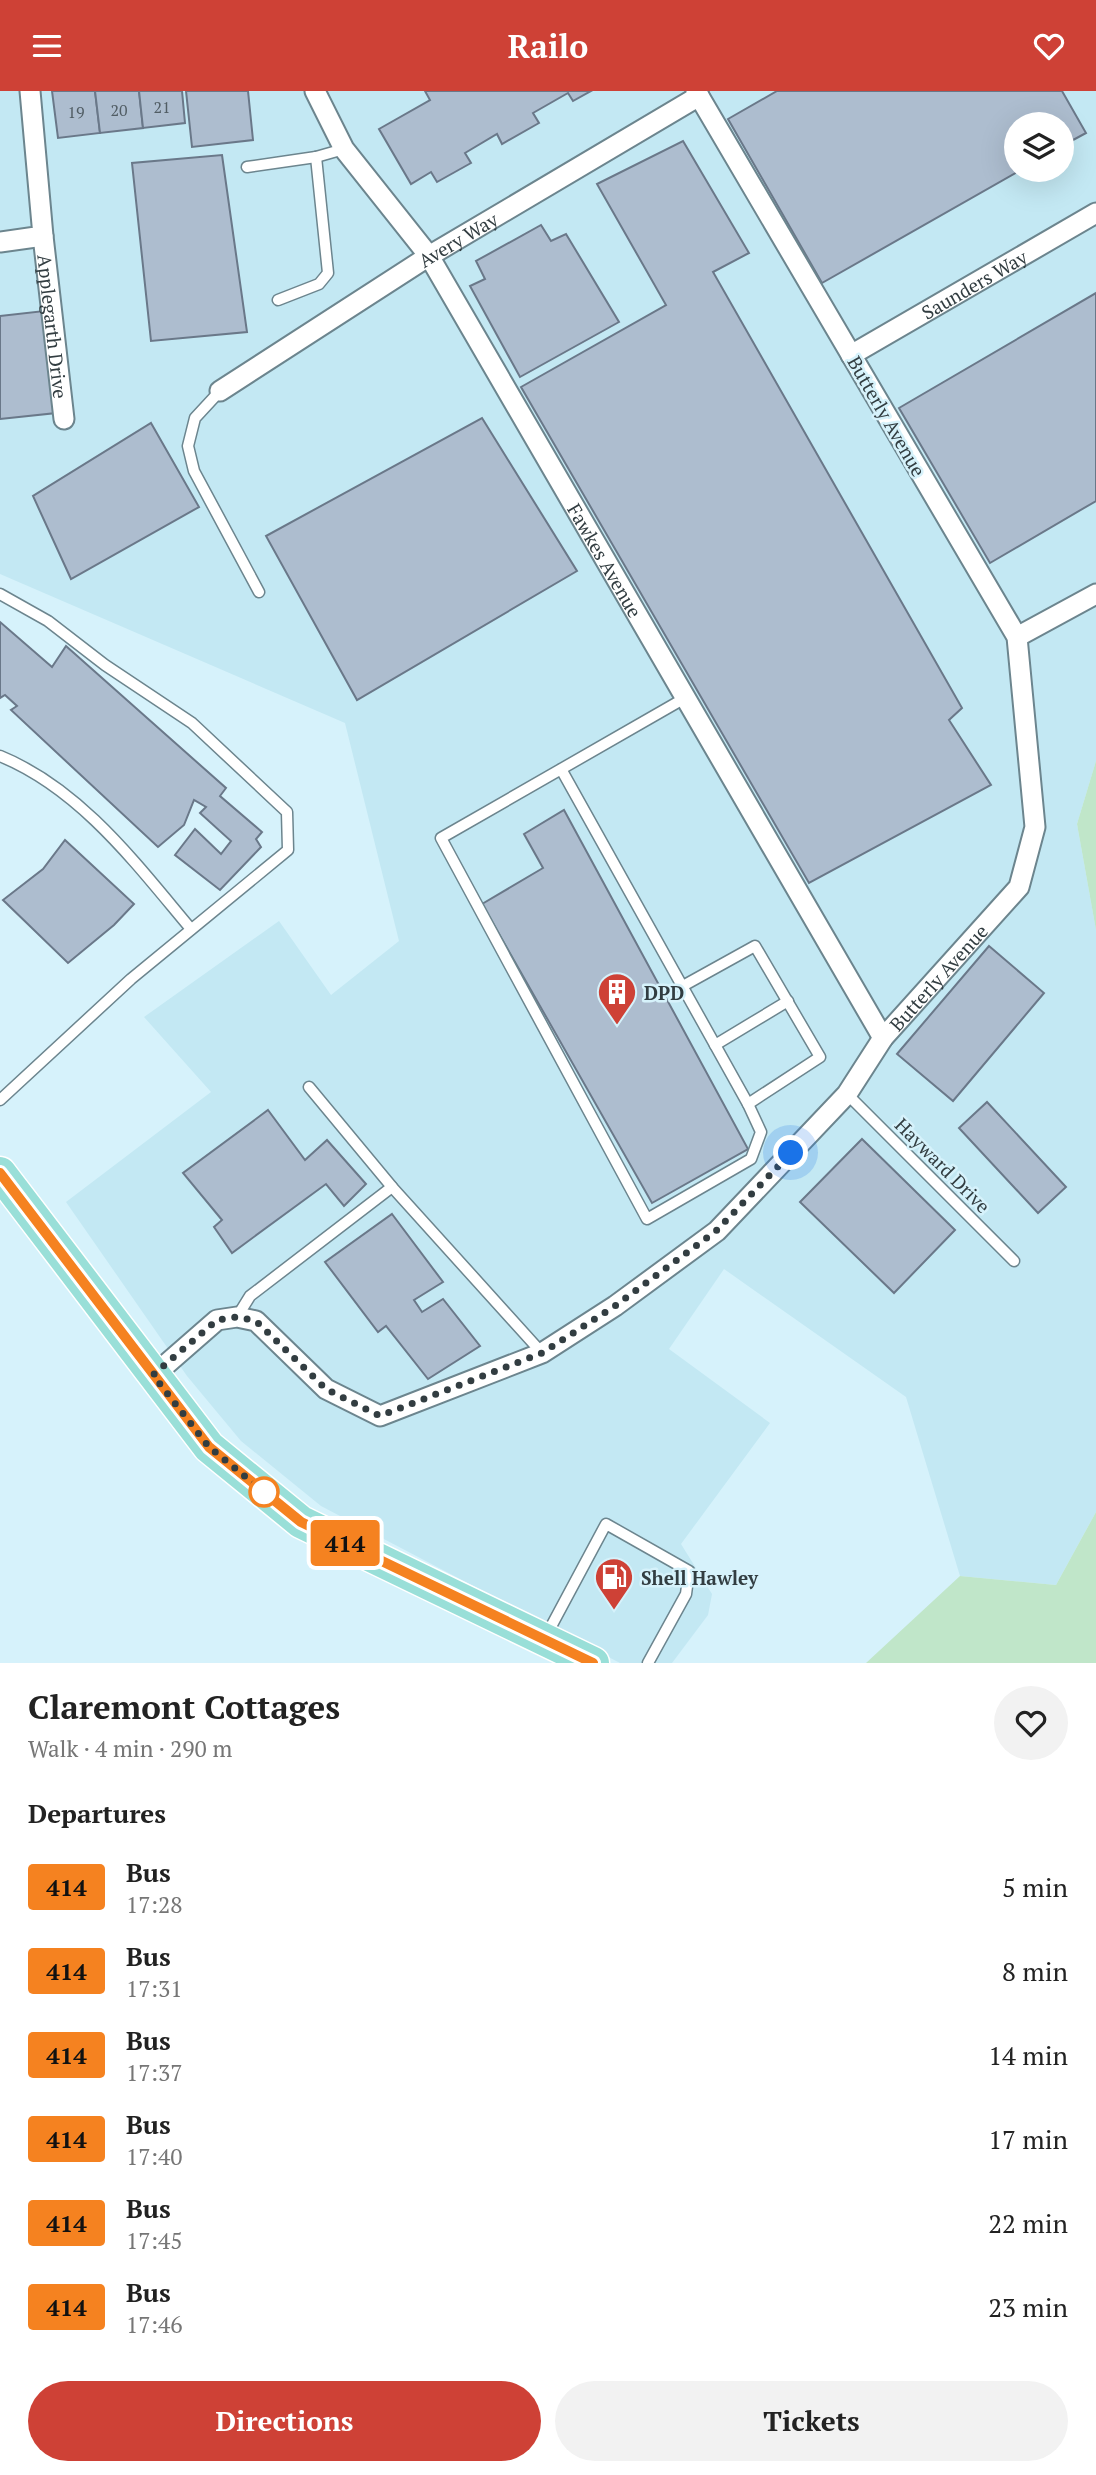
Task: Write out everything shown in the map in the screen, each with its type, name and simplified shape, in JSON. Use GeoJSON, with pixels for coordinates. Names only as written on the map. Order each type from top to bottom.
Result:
{"type":"FeatureCollection","features":[{"type":"Feature","properties":{"kind":"main road"},"geometry":{"type":"LineString","coordinates":[[0,1173],[209,1447],[301,1522],[593,1663]]}},
{"type":"Feature","properties":{"kind":"street","name":"Applegarth Drive"},"geometry":{"type":"LineString","coordinates":[[30,91],[64,419]]}},
{"type":"Feature","properties":{"kind":"street","name":"Fawkes Avenue"},"geometry":{"type":"LineString","coordinates":[[315,91],[344,149],[429,256],[883,1038]]}},
{"type":"Feature","properties":{"kind":"street","name":"Avery Way"},"geometry":{"type":"LineString","coordinates":[[220,391],[429,256],[698,94]]}},
{"type":"Feature","properties":{"kind":"street","name":"Butterly Avenue"},"geometry":{"type":"LineString","coordinates":[[237,1317],[256,1321],[326,1389],[380,1416],[542,1353],[615,1306],[716,1231],[847,1094],[883,1038],[1019,887],[1035,827],[1017,637],[698,94]]}},
{"type":"Feature","properties":{"kind":"street","name":"Saunders Way"},"geometry":{"type":"LineString","coordinates":[[851,355],[1096,213]]}},
{"type":"Feature","properties":{"kind":"street","name":"Applegarth Drive"},"geometry":{"type":"LineString","coordinates":[[0,242],[43,236]]}},
{"type":"Feature","properties":{"kind":"street"},"geometry":{"type":"LineString","coordinates":[[1017,637],[1096,594]]}},
{"type":"Feature","properties":{"kind":"street"},"geometry":{"type":"LineString","coordinates":[[153,1375],[217,1320],[237,1317]]}},
{"type":"Feature","properties":{"kind":"lane"},"geometry":{"type":"LineString","coordinates":[[247,167],[316,157],[344,149]]}},
{"type":"Feature","properties":{"kind":"lane"},"geometry":{"type":"LineString","coordinates":[[278,300],[319,284],[328,273],[316,157]]}},
{"type":"Feature","properties":{"kind":"lane"},"geometry":{"type":"LineString","coordinates":[[220,391],[195,418],[188,446],[194,471],[259,592]]}},
{"type":"Feature","properties":{"kind":"lane"},"geometry":{"type":"LineString","coordinates":[[0,594],[48,621],[105,665],[192,723],[287,812],[288,850],[131,979],[0,1100]]}},
{"type":"Feature","properties":{"kind":"lane"},"geometry":{"type":"LineString","coordinates":[[561,769],[748,1104],[761,1132],[751,1159],[647,1219],[441,838],[561,769],[685,698]]}},
{"type":"Feature","properties":{"kind":"lane"},"geometry":{"type":"LineString","coordinates":[[0,756],[15,762],[80,806],[132,858],[191,929]]}},
{"type":"Feature","properties":{"kind":"lane"},"geometry":{"type":"LineString","coordinates":[[681,987],[755,946],[820,1057],[748,1104]]}},
{"type":"Feature","properties":{"kind":"lane"},"geometry":{"type":"LineString","coordinates":[[715,1045],[788,1002]]}},
{"type":"Feature","properties":{"kind":"lane"},"geometry":{"type":"LineString","coordinates":[[309,1087],[391,1188],[542,1353]]}},
{"type":"Feature","properties":{"kind":"lane","name":"Hayward Drive"},"geometry":{"type":"LineString","coordinates":[[847,1094],[1014,1261]]}},
{"type":"Feature","properties":{"kind":"lane"},"geometry":{"type":"LineString","coordinates":[[237,1317],[250,1296],[391,1188]]}},
{"type":"Feature","properties":{"kind":"lane"},"geometry":{"type":"LineString","coordinates":[[544,1640],[606,1524],[689,1571],[686,1594],[648,1663]]}},
{"type":"Feature","properties":{"kind":"shaded area"},"geometry":{"type":"Polygon","coordinates":[[[0,91],[1096,91],[1096,761],[1077,824],[1096,930],[1096,1512],[1056,1585],[960,1576],[906,1397],[724,1269],[669,1349],[770,1423],[681,1544],[712,1594],[708,1615],[672,1663],[620,1663],[321,1506],[241,1441],[187,1376],[66,1202],[211,1092],[144,1017],[279,921],[331,995],[399,941],[345,723],[0,574],[0,91]]]}},
{"type":"Feature","properties":{"kind":"green space"},"geometry":{"type":"Polygon","coordinates":[[[1096,761],[1096,930],[1077,824],[1096,761]]]}},
{"type":"Feature","properties":{"kind":"green space"},"geometry":{"type":"Polygon","coordinates":[[[1096,1512],[1096,1663],[866,1663],[960,1576],[1056,1585],[1096,1512]]]}},
{"type":"Feature","properties":{"kind":"building"},"geometry":{"type":"Polygon","coordinates":[[[52,91],[95,91],[100,133],[58,138],[52,91]]]}},
{"type":"Feature","properties":{"kind":"building"},"geometry":{"type":"Polygon","coordinates":[[[95,91],[139,91],[143,128],[100,133],[95,91]]]}},
{"type":"Feature","properties":{"kind":"building"},"geometry":{"type":"Polygon","coordinates":[[[139,91],[182,91],[185,123],[143,128],[139,91]]]}},
{"type":"Feature","properties":{"kind":"building"},"geometry":{"type":"Polygon","coordinates":[[[186,91],[248,91],[253,140],[192,147],[186,91]]]}},
{"type":"Feature","properties":{"kind":"building"},"geometry":{"type":"Polygon","coordinates":[[[425,91],[591,91],[573,101],[568,93],[533,113],[539,123],[502,144],[497,134],[465,153],[471,163],[437,182],[431,172],[411,184],[379,129],[430,100],[425,91]]]}},
{"type":"Feature","properties":{"kind":"building"},"geometry":{"type":"Polygon","coordinates":[[[777,91],[1062,91],[1074,112],[1004,112],[1004,180],[822,283],[728,119],[777,91]]]}},
{"type":"Feature","properties":{"kind":"building"},"geometry":{"type":"Polygon","coordinates":[[[1074,112],[1086,133],[1074,140],[1074,112]]]}},
{"type":"Feature","properties":{"kind":"building"},"geometry":{"type":"Polygon","coordinates":[[[683,141],[749,253],[713,272],[962,708],[949,720],[991,785],[809,883],[521,387],[666,305],[597,184],[683,141]]]}},
{"type":"Feature","properties":{"kind":"building"},"geometry":{"type":"Polygon","coordinates":[[[222,155],[247,332],[151,341],[132,163],[222,155]]]}},
{"type":"Feature","properties":{"kind":"building"},"geometry":{"type":"Polygon","coordinates":[[[541,225],[551,241],[566,234],[619,322],[520,377],[470,286],[485,279],[476,261],[541,225]]]}},
{"type":"Feature","properties":{"kind":"building"},"geometry":{"type":"Polygon","coordinates":[[[1096,293],[1096,501],[990,563],[899,408],[1096,293]]]}},
{"type":"Feature","properties":{"kind":"building"},"geometry":{"type":"Polygon","coordinates":[[[44,311],[56,413],[0,419],[0,316],[44,311]]]}},
{"type":"Feature","properties":{"kind":"building"},"geometry":{"type":"Polygon","coordinates":[[[482,418],[577,571],[357,700],[266,536],[482,418]]]}},
{"type":"Feature","properties":{"kind":"building"},"geometry":{"type":"Polygon","coordinates":[[[151,423],[199,507],[71,579],[33,496],[151,423]]]}},
{"type":"Feature","properties":{"kind":"building"},"geometry":{"type":"Polygon","coordinates":[[[0,622],[52,667],[66,646],[226,788],[220,796],[262,832],[256,839],[261,847],[220,890],[175,855],[195,829],[221,854],[231,841],[200,813],[206,807],[194,800],[184,825],[158,847],[11,710],[17,706],[5,695],[0,698],[0,622]]]}},
{"type":"Feature","properties":{"kind":"building","name":"DPD"},"geometry":{"type":"Polygon","coordinates":[[[564,810],[748,1149],[652,1203],[482,904],[543,868],[524,834],[564,810]]]}},
{"type":"Feature","properties":{"kind":"building"},"geometry":{"type":"Polygon","coordinates":[[[65,840],[134,904],[114,925],[68,963],[3,900],[43,869],[65,840]]]}},
{"type":"Feature","properties":{"kind":"building"},"geometry":{"type":"Polygon","coordinates":[[[989,946],[1044,993],[953,1101],[897,1054],[989,946]]]}},
{"type":"Feature","properties":{"kind":"building"},"geometry":{"type":"Polygon","coordinates":[[[987,1102],[1066,1187],[1038,1213],[959,1128],[987,1102]]]}},
{"type":"Feature","properties":{"kind":"building"},"geometry":{"type":"Polygon","coordinates":[[[268,1110],[305,1160],[327,1140],[366,1184],[344,1206],[326,1184],[232,1253],[214,1227],[222,1220],[183,1173],[268,1110]]]}},
{"type":"Feature","properties":{"kind":"building"},"geometry":{"type":"Polygon","coordinates":[[[862,1139],[955,1230],[894,1293],[800,1202],[862,1139]]]}},
{"type":"Feature","properties":{"kind":"building"},"geometry":{"type":"Polygon","coordinates":[[[392,1214],[443,1282],[414,1300],[422,1312],[443,1299],[480,1346],[428,1379],[386,1326],[378,1332],[325,1262],[392,1214]]]}},
{"type":"Feature","properties":{"kind":"bus line","name":"414"},"geometry":{"type":"LineString","coordinates":[[0,1173],[209,1447],[301,1522],[593,1663]]}},
{"type":"Feature","properties":{"kind":"place","name":"DPD"},"geometry":{"type":"Point","coordinates":[617,1026]}},
{"type":"Feature","properties":{"kind":"place","name":"Shell Hawley"},"geometry":{"type":"Point","coordinates":[614,1611]}},
{"type":"Feature","properties":{"kind":"route"},"geometry":{"type":"LineString","coordinates":[[264,1492],[209,1447],[153,1375],[217,1320],[237,1317],[256,1321],[326,1389],[380,1416],[542,1353],[560,1342],[615,1306],[716,1231],[791,1153]]}}]}
